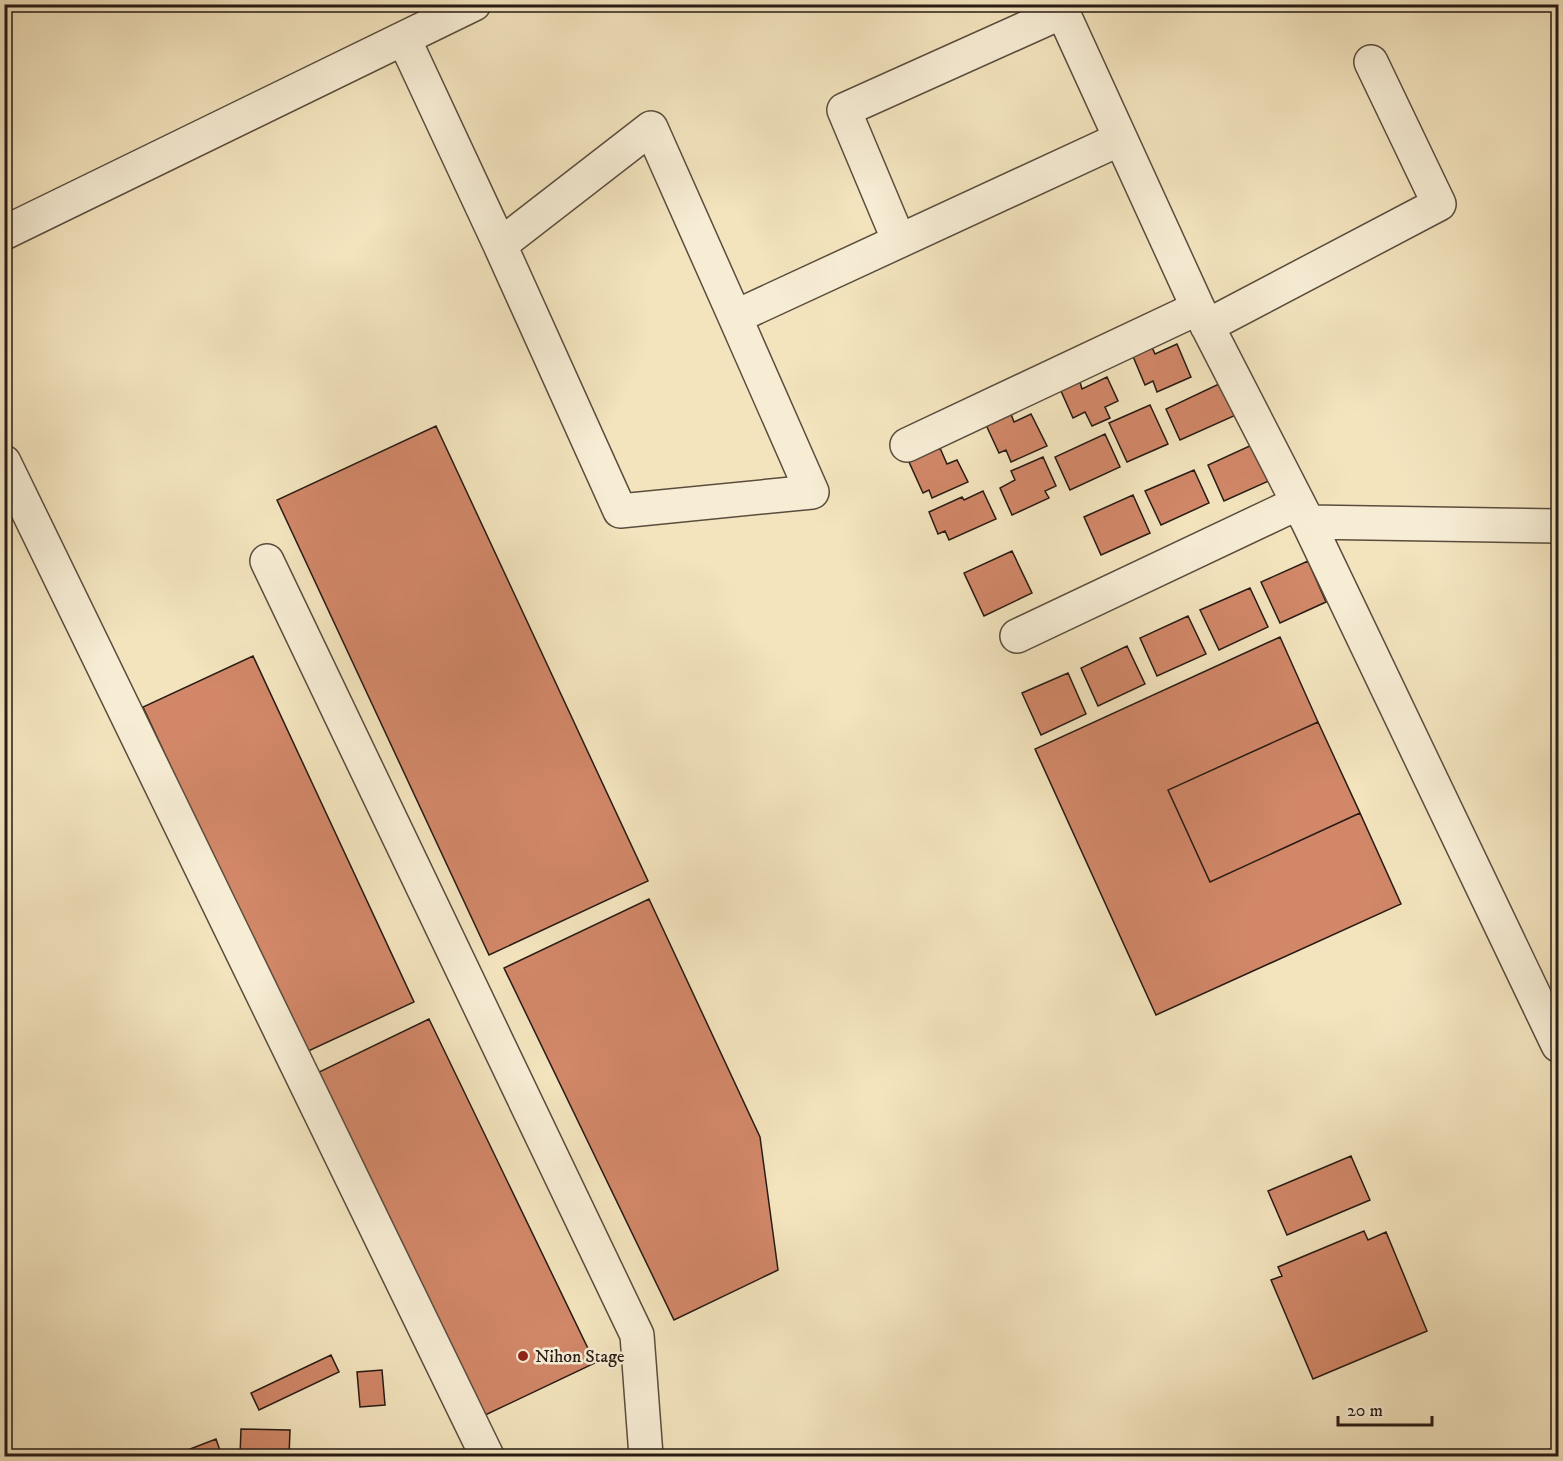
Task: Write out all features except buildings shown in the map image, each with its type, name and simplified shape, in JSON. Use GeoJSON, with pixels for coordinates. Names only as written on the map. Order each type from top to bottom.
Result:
{"type":"FeatureCollection","features":[{"type":"Feature","properties":{"kind":"street"},"geometry":{"type":"LineString","coordinates":[[899,241],[844,110],[1061,8],[1203,317],[1303,513],[1558,1045]]}},
{"type":"Feature","properties":{"kind":"street"},"geometry":{"type":"LineString","coordinates":[[4,234],[404,39],[455,9]]}},
{"type":"Feature","properties":{"kind":"street"},"geometry":{"type":"LineString","coordinates":[[404,39],[620,511],[812,492],[651,128],[500,245]]}},
{"type":"Feature","properties":{"kind":"street"},"geometry":{"type":"LineString","coordinates":[[907,445],[1203,317],[1439,204],[1371,62]]}},
{"type":"Feature","properties":{"kind":"street"},"geometry":{"type":"LineString","coordinates":[[735,317],[1120,139]]}},
{"type":"Feature","properties":{"kind":"street"},"geometry":{"type":"LineString","coordinates":[[4,462],[488,1456]]}},
{"type":"Feature","properties":{"kind":"street"},"geometry":{"type":"LineString","coordinates":[[1017,636],[1303,513],[1558,526]]}},
{"type":"Feature","properties":{"kind":"street"},"geometry":{"type":"LineString","coordinates":[[267,561],[637,1335],[646,1456]]}},
{"type":"Feature","properties":{"kind":"place","name":"Nihon Stage"},"geometry":{"type":"Point","coordinates":[523,1356]}}]}
